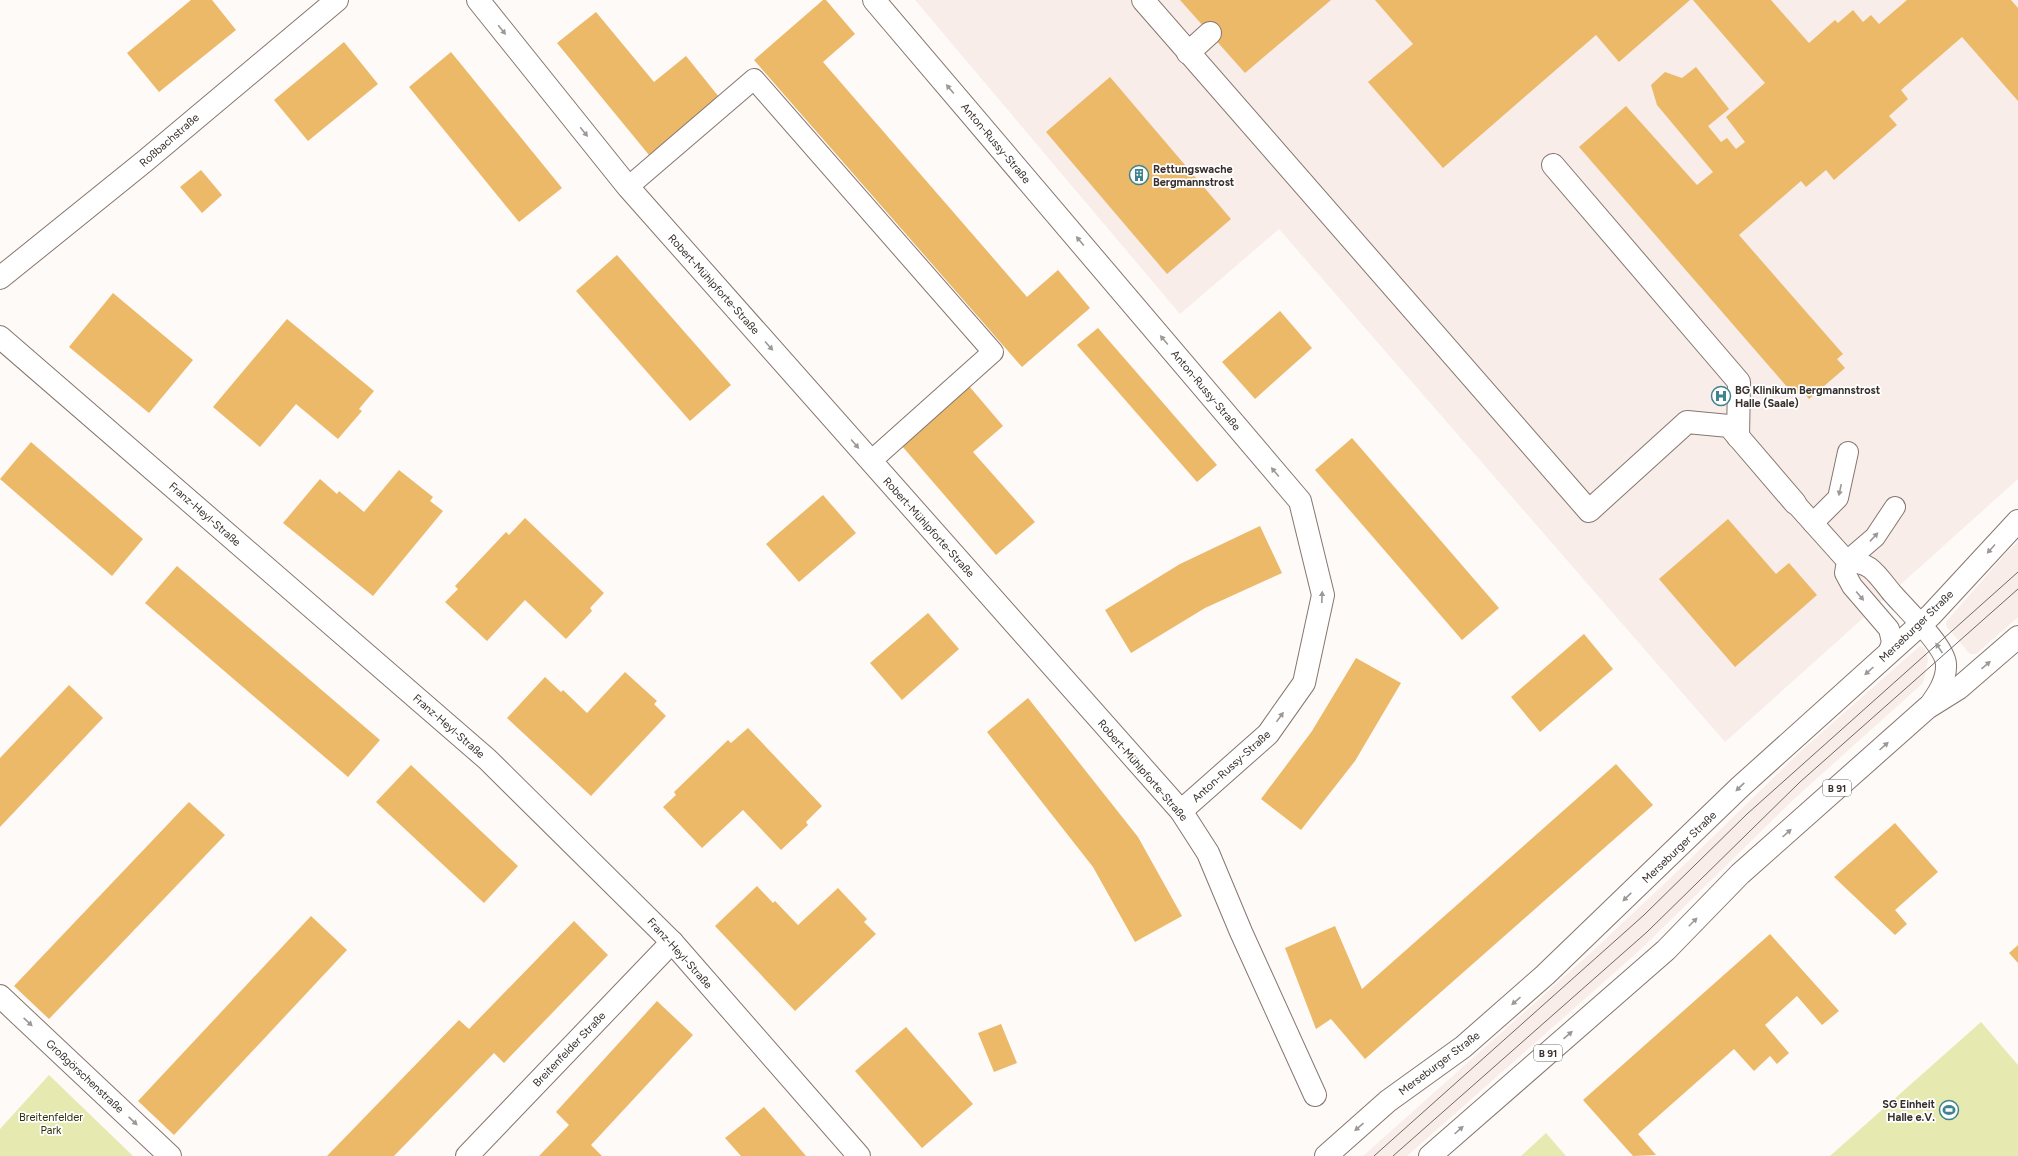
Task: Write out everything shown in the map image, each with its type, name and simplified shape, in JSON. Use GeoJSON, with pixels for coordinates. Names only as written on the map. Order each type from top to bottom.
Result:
{"type":"FeatureCollection","features":[{"type":"Feature","properties":{"kind":"street","name":"Roßbachstraße"},"geometry":{"type":"LineString","coordinates":[[0,278],[145,161],[337,0]]}},
{"type":"Feature","properties":{"kind":"street","name":"Robert-Mühlpforte-Straße"},"geometry":{"type":"LineString","coordinates":[[478,0],[628,187],[1181,811],[1208,852],[1241,932],[1315,1095]]}},
{"type":"Feature","properties":{"kind":"street","name":"Anton-Russy-Straße"},"geometry":{"type":"LineString","coordinates":[[874,0],[1300,501],[1323,595],[1304,683],[1268,734],[1181,811]]}},
{"type":"Feature","properties":{"kind":"street"},"geometry":{"type":"LineString","coordinates":[[1143,0],[1589,511],[1687,422],[1729,426],[1795,503]]}},
{"type":"Feature","properties":{"kind":"street"},"geometry":{"type":"LineString","coordinates":[[1188,53],[1210,33]]}},
{"type":"Feature","properties":{"kind":"street"},"geometry":{"type":"LineString","coordinates":[[1552,165],[1739,382],[1738,437]]}},
{"type":"Feature","properties":{"kind":"street","name":"Franz-Heyl-Straße"},"geometry":{"type":"LineString","coordinates":[[0,337],[487,759],[672,942],[859,1156]]}},
{"type":"Feature","properties":{"kind":"street","name":"Merseburger Straße"},"geometry":{"type":"LineString","coordinates":[[1326,1156],[1388,1101],[1463,1047],[1539,980],[1740,787],[1920,624],[1944,601],[2018,521]]}},
{"type":"Feature","properties":{"kind":"street","name":"B 91"},"geometry":{"type":"LineString","coordinates":[[1430,1156],[1666,950],[1740,874],[1927,708],[1959,688],[2018,637]]}},
{"type":"Feature","properties":{"kind":"street","name":"Breitenfelder Straße"},"geometry":{"type":"LineString","coordinates":[[467,1156],[672,942]]}},
{"type":"Feature","properties":{"kind":"street","name":"Großgörschenstraße"},"geometry":{"type":"LineString","coordinates":[[0,996],[170,1156]]}},
{"type":"Feature","properties":{"kind":"lane"},"geometry":{"type":"LineString","coordinates":[[628,187],[754,79],[993,352],[871,461]]}},
{"type":"Feature","properties":{"kind":"lane"},"geometry":{"type":"LineString","coordinates":[[1813,523],[1838,498],[1848,452]]}},
{"type":"Feature","properties":{"kind":"lane"},"geometry":{"type":"LineString","coordinates":[[1795,503],[1846,561],[1859,563],[1871,568],[1940,649],[1946,664],[1944,678],[1938,693],[1927,708]]}},
{"type":"Feature","properties":{"kind":"lane"},"geometry":{"type":"LineString","coordinates":[[1846,561],[1875,537],[1894,507]]}},
{"type":"Feature","properties":{"kind":"lane"},"geometry":{"type":"LineString","coordinates":[[1846,561],[1846,573],[1852,586],[1889,630],[1892,642],[1888,654]]}},
{"type":"Feature","properties":{"kind":"shaded area","name":"BG Klinikum Bergmannstrost Halle (Saale)"},"geometry":{"type":"Polygon","coordinates":[[[915,0],[2018,0],[2018,479],[1725,742],[1279,229],[1180,314],[915,0]]]}},
{"type":"Feature","properties":{"kind":"shaded area"},"geometry":{"type":"Polygon","coordinates":[[[2018,542],[2018,617],[1976,654],[1970,654],[1946,626],[1946,622],[2007,552],[2018,542]]]}},
{"type":"Feature","properties":{"kind":"shaded area"},"geometry":{"type":"Polygon","coordinates":[[[1920,646],[1925,648],[1928,660],[1923,683],[1794,799],[1640,950],[1407,1156],[1363,1156],[1594,950],[1803,749],[1920,646]]]}},
{"type":"Feature","properties":{"kind":"green space","name":"SG Einheit Halle e.V."},"geometry":{"type":"Polygon","coordinates":[[[1981,1022],[2018,1065],[2018,1156],[1830,1156],[1981,1022]]]}},
{"type":"Feature","properties":{"kind":"green space","name":"Breitenfelder Park"},"geometry":{"type":"Polygon","coordinates":[[[49,1075],[133,1156],[0,1156],[0,1129],[49,1075]]]}},
{"type":"Feature","properties":{"kind":"green space"},"geometry":{"type":"Polygon","coordinates":[[[1546,1133],[1566,1156],[1521,1156],[1546,1133]]]}},
{"type":"Feature","properties":{"kind":"building"},"geometry":{"type":"Polygon","coordinates":[[[191,0],[212,0],[236,30],[159,92],[127,53],[191,0]]]}},
{"type":"Feature","properties":{"kind":"building"},"geometry":{"type":"Polygon","coordinates":[[[823,0],[826,0],[855,34],[823,62],[1027,297],[1058,270],[1090,308],[1022,367],[754,60],[823,0]]]}},
{"type":"Feature","properties":{"kind":"building"},"geometry":{"type":"Polygon","coordinates":[[[1180,0],[1331,0],[1245,73],[1180,0]]]}},
{"type":"Feature","properties":{"kind":"building"},"geometry":{"type":"Polygon","coordinates":[[[1375,0],[1690,0],[1619,62],[1596,35],[1443,168],[1368,82],[1413,44],[1375,0]]]}},
{"type":"Feature","properties":{"kind":"building"},"geometry":{"type":"Polygon","coordinates":[[[1693,0],[1771,0],[1809,43],[1835,20],[1838,23],[1853,10],[1863,22],[1871,15],[1879,24],[1907,0],[2011,0],[2018,8],[2018,101],[1962,37],[1901,90],[1908,99],[1889,116],[1897,125],[1834,180],[1826,170],[1806,187],[1801,181],[1739,235],[1843,354],[1837,359],[1845,368],[1809,399],[1802,390],[1795,396],[1579,147],[1626,106],[1697,185],[1713,172],[1657,105],[1651,85],[1665,72],[1682,78],[1696,67],[1729,109],[1708,126],[1721,142],[1727,138],[1736,149],[1745,142],[1726,117],[1765,83],[1693,0]]]}},
{"type":"Feature","properties":{"kind":"building"},"geometry":{"type":"Polygon","coordinates":[[[596,12],[654,82],[686,56],[719,97],[649,155],[557,43],[596,12]]]}},
{"type":"Feature","properties":{"kind":"building"},"geometry":{"type":"Polygon","coordinates":[[[344,42],[378,84],[308,141],[274,100],[344,42]]]}},
{"type":"Feature","properties":{"kind":"building"},"geometry":{"type":"Polygon","coordinates":[[[451,52],[562,188],[519,222],[409,87],[451,52]]]}},
{"type":"Feature","properties":{"kind":"building","name":"Rettungswache Bergmannstrost"},"geometry":{"type":"Polygon","coordinates":[[[1110,77],[1231,219],[1167,274],[1046,132],[1110,77]]]}},
{"type":"Feature","properties":{"kind":"building"},"geometry":{"type":"Polygon","coordinates":[[[201,170],[222,195],[202,213],[180,187],[201,170]]]}},
{"type":"Feature","properties":{"kind":"building"},"geometry":{"type":"Polygon","coordinates":[[[617,255],[731,385],[690,421],[576,291],[617,255]]]}},
{"type":"Feature","properties":{"kind":"building"},"geometry":{"type":"Polygon","coordinates":[[[113,293],[193,360],[149,413],[69,347],[113,293]]]}},
{"type":"Feature","properties":{"kind":"building"},"geometry":{"type":"Polygon","coordinates":[[[1280,311],[1312,348],[1255,399],[1222,362],[1280,311]]]}},
{"type":"Feature","properties":{"kind":"building"},"geometry":{"type":"Polygon","coordinates":[[[287,319],[374,391],[359,409],[362,411],[338,439],[296,404],[260,447],[213,407],[287,319]]]}},
{"type":"Feature","properties":{"kind":"building"},"geometry":{"type":"Polygon","coordinates":[[[1098,328],[1217,465],[1197,482],[1077,345],[1098,328]]]}},
{"type":"Feature","properties":{"kind":"building"},"geometry":{"type":"Polygon","coordinates":[[[969,386],[1003,426],[973,452],[1035,522],[996,555],[902,446],[969,386]]]}},
{"type":"Feature","properties":{"kind":"building"},"geometry":{"type":"Polygon","coordinates":[[[1352,438],[1499,608],[1462,640],[1315,470],[1352,438]]]}},
{"type":"Feature","properties":{"kind":"building"},"geometry":{"type":"Polygon","coordinates":[[[31,442],[143,539],[112,576],[0,479],[31,442]]]}},
{"type":"Feature","properties":{"kind":"building"},"geometry":{"type":"Polygon","coordinates":[[[399,470],[433,497],[430,501],[443,511],[373,596],[283,523],[320,479],[337,494],[339,491],[364,512],[399,470]]]}},
{"type":"Feature","properties":{"kind":"building"},"geometry":{"type":"Polygon","coordinates":[[[823,495],[856,533],[799,582],[766,544],[823,495]]]}},
{"type":"Feature","properties":{"kind":"building"},"geometry":{"type":"Polygon","coordinates":[[[525,518],[604,593],[590,608],[592,611],[566,639],[525,600],[487,641],[445,602],[458,589],[455,586],[506,532],[509,535],[525,518]]]}},
{"type":"Feature","properties":{"kind":"building"},"geometry":{"type":"Polygon","coordinates":[[[1728,519],[1776,574],[1789,563],[1817,595],[1735,667],[1659,579],[1728,519]]]}},
{"type":"Feature","properties":{"kind":"building"},"geometry":{"type":"Polygon","coordinates":[[[1260,526],[1282,573],[1205,608],[1131,653],[1105,610],[1180,564],[1260,526]]]}},
{"type":"Feature","properties":{"kind":"building"},"geometry":{"type":"Polygon","coordinates":[[[177,566],[380,740],[348,777],[145,603],[177,566]]]}},
{"type":"Feature","properties":{"kind":"building"},"geometry":{"type":"Polygon","coordinates":[[[928,613],[959,649],[902,700],[870,663],[928,613]]]}},
{"type":"Feature","properties":{"kind":"building"},"geometry":{"type":"Polygon","coordinates":[[[1584,634],[1613,669],[1540,732],[1511,697],[1584,634]]]}},
{"type":"Feature","properties":{"kind":"building"},"geometry":{"type":"Polygon","coordinates":[[[1356,658],[1401,683],[1355,761],[1301,830],[1261,799],[1312,731],[1356,658]]]}},
{"type":"Feature","properties":{"kind":"building"},"geometry":{"type":"Polygon","coordinates":[[[625,672],[657,701],[654,704],[666,716],[591,796],[507,718],[545,677],[561,692],[563,690],[587,713],[625,672]]]}},
{"type":"Feature","properties":{"kind":"building"},"geometry":{"type":"Polygon","coordinates":[[[69,685],[103,718],[0,827],[0,758],[69,685]]]}},
{"type":"Feature","properties":{"kind":"building"},"geometry":{"type":"Polygon","coordinates":[[[1028,698],[1138,837],[1182,916],[1135,942],[1093,867],[987,732],[1028,698]]]}},
{"type":"Feature","properties":{"kind":"building"},"geometry":{"type":"Polygon","coordinates":[[[748,728],[822,806],[806,822],[808,825],[781,850],[743,810],[702,848],[663,807],[676,795],[674,792],[728,740],[731,743],[748,728]]]}},
{"type":"Feature","properties":{"kind":"building"},"geometry":{"type":"Polygon","coordinates":[[[1616,764],[1653,805],[1365,1059],[1331,1019],[1316,1029],[1285,948],[1335,926],[1362,989],[1616,764]]]}},
{"type":"Feature","properties":{"kind":"building"},"geometry":{"type":"Polygon","coordinates":[[[411,765],[518,866],[484,903],[376,802],[411,765]]]}},
{"type":"Feature","properties":{"kind":"building"},"geometry":{"type":"Polygon","coordinates":[[[189,802],[225,835],[49,1019],[14,986],[189,802]]]}},
{"type":"Feature","properties":{"kind":"building"},"geometry":{"type":"Polygon","coordinates":[[[1895,823],[1938,872],[1895,910],[1907,924],[1895,935],[1834,877],[1895,823]]]}},
{"type":"Feature","properties":{"kind":"building"},"geometry":{"type":"Polygon","coordinates":[[[757,886],[773,903],[775,901],[798,925],[838,888],[867,919],[864,922],[876,934],[795,1011],[715,926],[757,886]]]}},
{"type":"Feature","properties":{"kind":"building"},"geometry":{"type":"Polygon","coordinates":[[[311,916],[347,950],[174,1135],[138,1101],[311,916]]]}},
{"type":"Feature","properties":{"kind":"building"},"geometry":{"type":"Polygon","coordinates":[[[574,921],[608,955],[504,1063],[494,1053],[394,1156],[327,1156],[459,1020],[469,1029],[574,921]]]}},
{"type":"Feature","properties":{"kind":"building"},"geometry":{"type":"Polygon","coordinates":[[[1770,934],[1839,1011],[1822,1025],[1797,996],[1765,1025],[1789,1053],[1777,1064],[1770,1056],[1754,1071],[1734,1049],[1638,1134],[1656,1155],[1633,1156],[1583,1100],[1770,934]]]}},
{"type":"Feature","properties":{"kind":"building"},"geometry":{"type":"Polygon","coordinates":[[[2018,945],[2018,963],[2009,953],[2018,945]]]}},
{"type":"Feature","properties":{"kind":"building"},"geometry":{"type":"Polygon","coordinates":[[[657,1001],[693,1035],[591,1145],[602,1156],[539,1156],[569,1125],[556,1112],[657,1001]]]}},
{"type":"Feature","properties":{"kind":"building"},"geometry":{"type":"Polygon","coordinates":[[[1001,1024],[1017,1063],[994,1072],[978,1033],[1001,1024]]]}},
{"type":"Feature","properties":{"kind":"building"},"geometry":{"type":"Polygon","coordinates":[[[906,1027],[973,1104],[922,1148],[855,1071],[906,1027]]]}},
{"type":"Feature","properties":{"kind":"building"},"geometry":{"type":"Polygon","coordinates":[[[764,1107],[806,1156],[741,1156],[725,1138],[764,1107]]]}},
{"type":"Feature","properties":{"kind":"tram line"},"geometry":{"type":"LineString","coordinates":[[1374,1156],[1644,915],[1747,814],[2018,572]]}},
{"type":"Feature","properties":{"kind":"tram line"},"geometry":{"type":"LineString","coordinates":[[1393,1156],[1647,932],[1800,782],[2018,589]]}},
{"type":"Feature","properties":{"kind":"place","name":"Rettungswache Bergmannstrost"},"geometry":{"type":"Point","coordinates":[1139,175]}},
{"type":"Feature","properties":{"kind":"place","name":"BG Klinikum Bergmannstrost Halle (Saale)"},"geometry":{"type":"Point","coordinates":[1721,396]}},
{"type":"Feature","properties":{"kind":"place","name":"SG Einheit Halle e.V."},"geometry":{"type":"Point","coordinates":[1949,1110]}}]}
